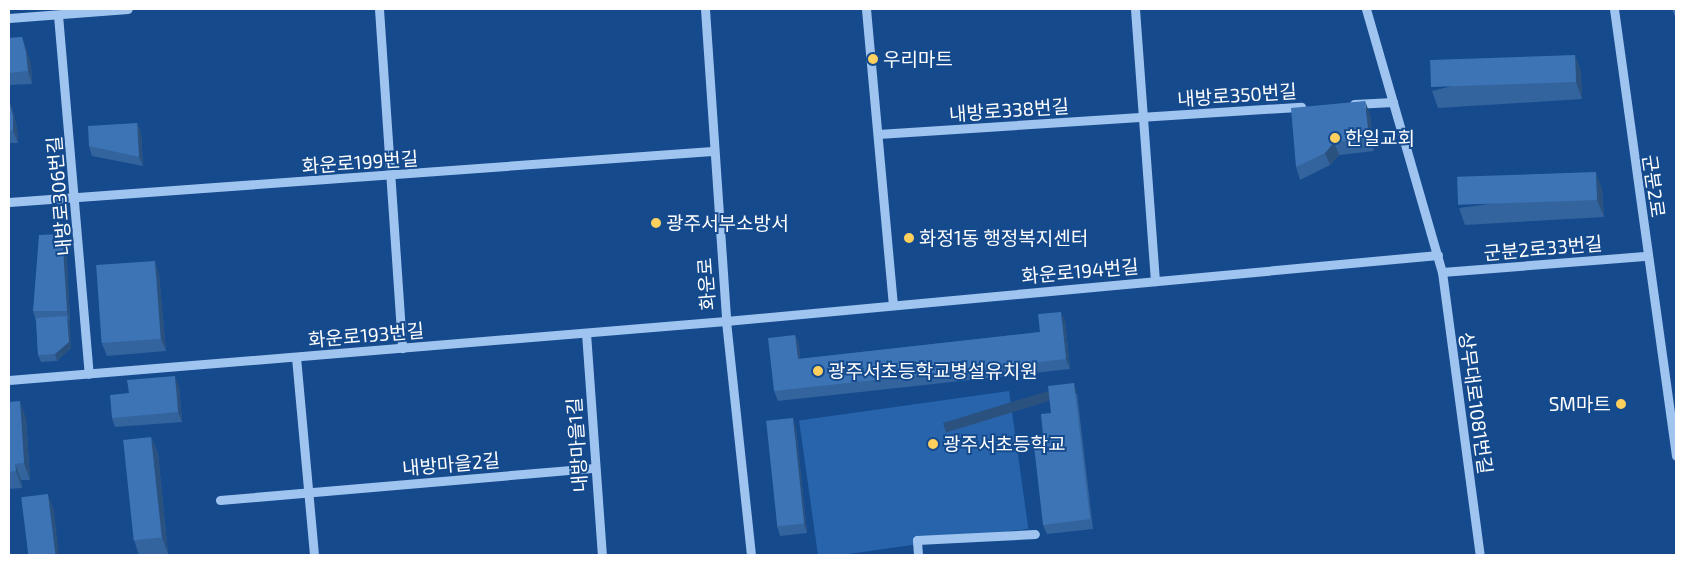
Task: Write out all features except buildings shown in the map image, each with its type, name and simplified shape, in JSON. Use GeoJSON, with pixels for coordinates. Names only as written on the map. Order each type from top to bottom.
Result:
{"type":"FeatureCollection","features":[{"type":"Feature","properties":{"kind":"street"},"geometry":{"type":"LineString","coordinates":[[9,18],[128,9]]}},
{"type":"Feature","properties":{"kind":"street"},"geometry":{"type":"LineString","coordinates":[[379,9],[402,348]]}},
{"type":"Feature","properties":{"kind":"street","name":"화운로"},"geometry":{"type":"LineString","coordinates":[[705,9],[712,152],[726,321],[752,555]]}},
{"type":"Feature","properties":{"kind":"street"},"geometry":{"type":"LineString","coordinates":[[866,9],[893,305]]}},
{"type":"Feature","properties":{"kind":"street"},"geometry":{"type":"LineString","coordinates":[[1135,9],[1155,281]]}},
{"type":"Feature","properties":{"kind":"street","name":"상무대로1081번길"},"geometry":{"type":"LineString","coordinates":[[1366,9],[1442,272],[1480,555]]}},
{"type":"Feature","properties":{"kind":"street","name":"군분2로"},"geometry":{"type":"LineString","coordinates":[[1614,9],[1676,456]]}},
{"type":"Feature","properties":{"kind":"street","name":"내방로306번길"},"geometry":{"type":"LineString","coordinates":[[58,14],[76,197],[89,374]]}},
{"type":"Feature","properties":{"kind":"street"},"geometry":{"type":"LineString","coordinates":[[1345,104],[1393,102]]}},
{"type":"Feature","properties":{"kind":"street","name":"내방로350번길"},"geometry":{"type":"LineString","coordinates":[[1142,117],[1316,106]]}},
{"type":"Feature","properties":{"kind":"street","name":"내방로338번길"},"geometry":{"type":"LineString","coordinates":[[878,134],[1142,117]]}},
{"type":"Feature","properties":{"kind":"street","name":"화운로199번길"},"geometry":{"type":"LineString","coordinates":[[9,202],[712,152]]}},
{"type":"Feature","properties":{"kind":"street","name":"화운로194번길"},"geometry":{"type":"LineString","coordinates":[[726,321],[1438,255]]}},
{"type":"Feature","properties":{"kind":"street","name":"군분2로33번길"},"geometry":{"type":"LineString","coordinates":[[1442,272],[1648,256]]}},
{"type":"Feature","properties":{"kind":"street","name":"화운로193번길"},"geometry":{"type":"LineString","coordinates":[[9,380],[726,321]]}},
{"type":"Feature","properties":{"kind":"street","name":"내방마을1길"},"geometry":{"type":"LineString","coordinates":[[586,333],[602,555]]}},
{"type":"Feature","properties":{"kind":"street"},"geometry":{"type":"LineString","coordinates":[[296,357],[314,555]]}},
{"type":"Feature","properties":{"kind":"street","name":"내방마을2길"},"geometry":{"type":"LineString","coordinates":[[220,500],[595,468]]}},
{"type":"Feature","properties":{"kind":"street"},"geometry":{"type":"LineString","coordinates":[[918,555],[917,540],[1035,534]]}},
{"type":"Feature","properties":{"kind":"shaded area"},"geometry":{"type":"Polygon","coordinates":[[[1009,391],[1028,529],[841,555],[818,555],[799,421],[1009,391]]]}},
{"type":"Feature","properties":{"kind":"place","name":"우리마트"},"geometry":{"type":"Point","coordinates":[873,59]}},
{"type":"Feature","properties":{"kind":"place","name":"한일교회"},"geometry":{"type":"Point","coordinates":[1335,138]}},
{"type":"Feature","properties":{"kind":"place","name":"광주서부소방서"},"geometry":{"type":"Point","coordinates":[656,223]}},
{"type":"Feature","properties":{"kind":"place","name":"화정1동 행정복지센터"},"geometry":{"type":"Point","coordinates":[909,238]}},
{"type":"Feature","properties":{"kind":"place","name":"광주서초등학교병설유치원"},"geometry":{"type":"Point","coordinates":[818,371]}},
{"type":"Feature","properties":{"kind":"place","name":"SM마트"},"geometry":{"type":"Point","coordinates":[1621,404]}},
{"type":"Feature","properties":{"kind":"place","name":"광주서초등학교"},"geometry":{"type":"Point","coordinates":[933,444]}}]}
